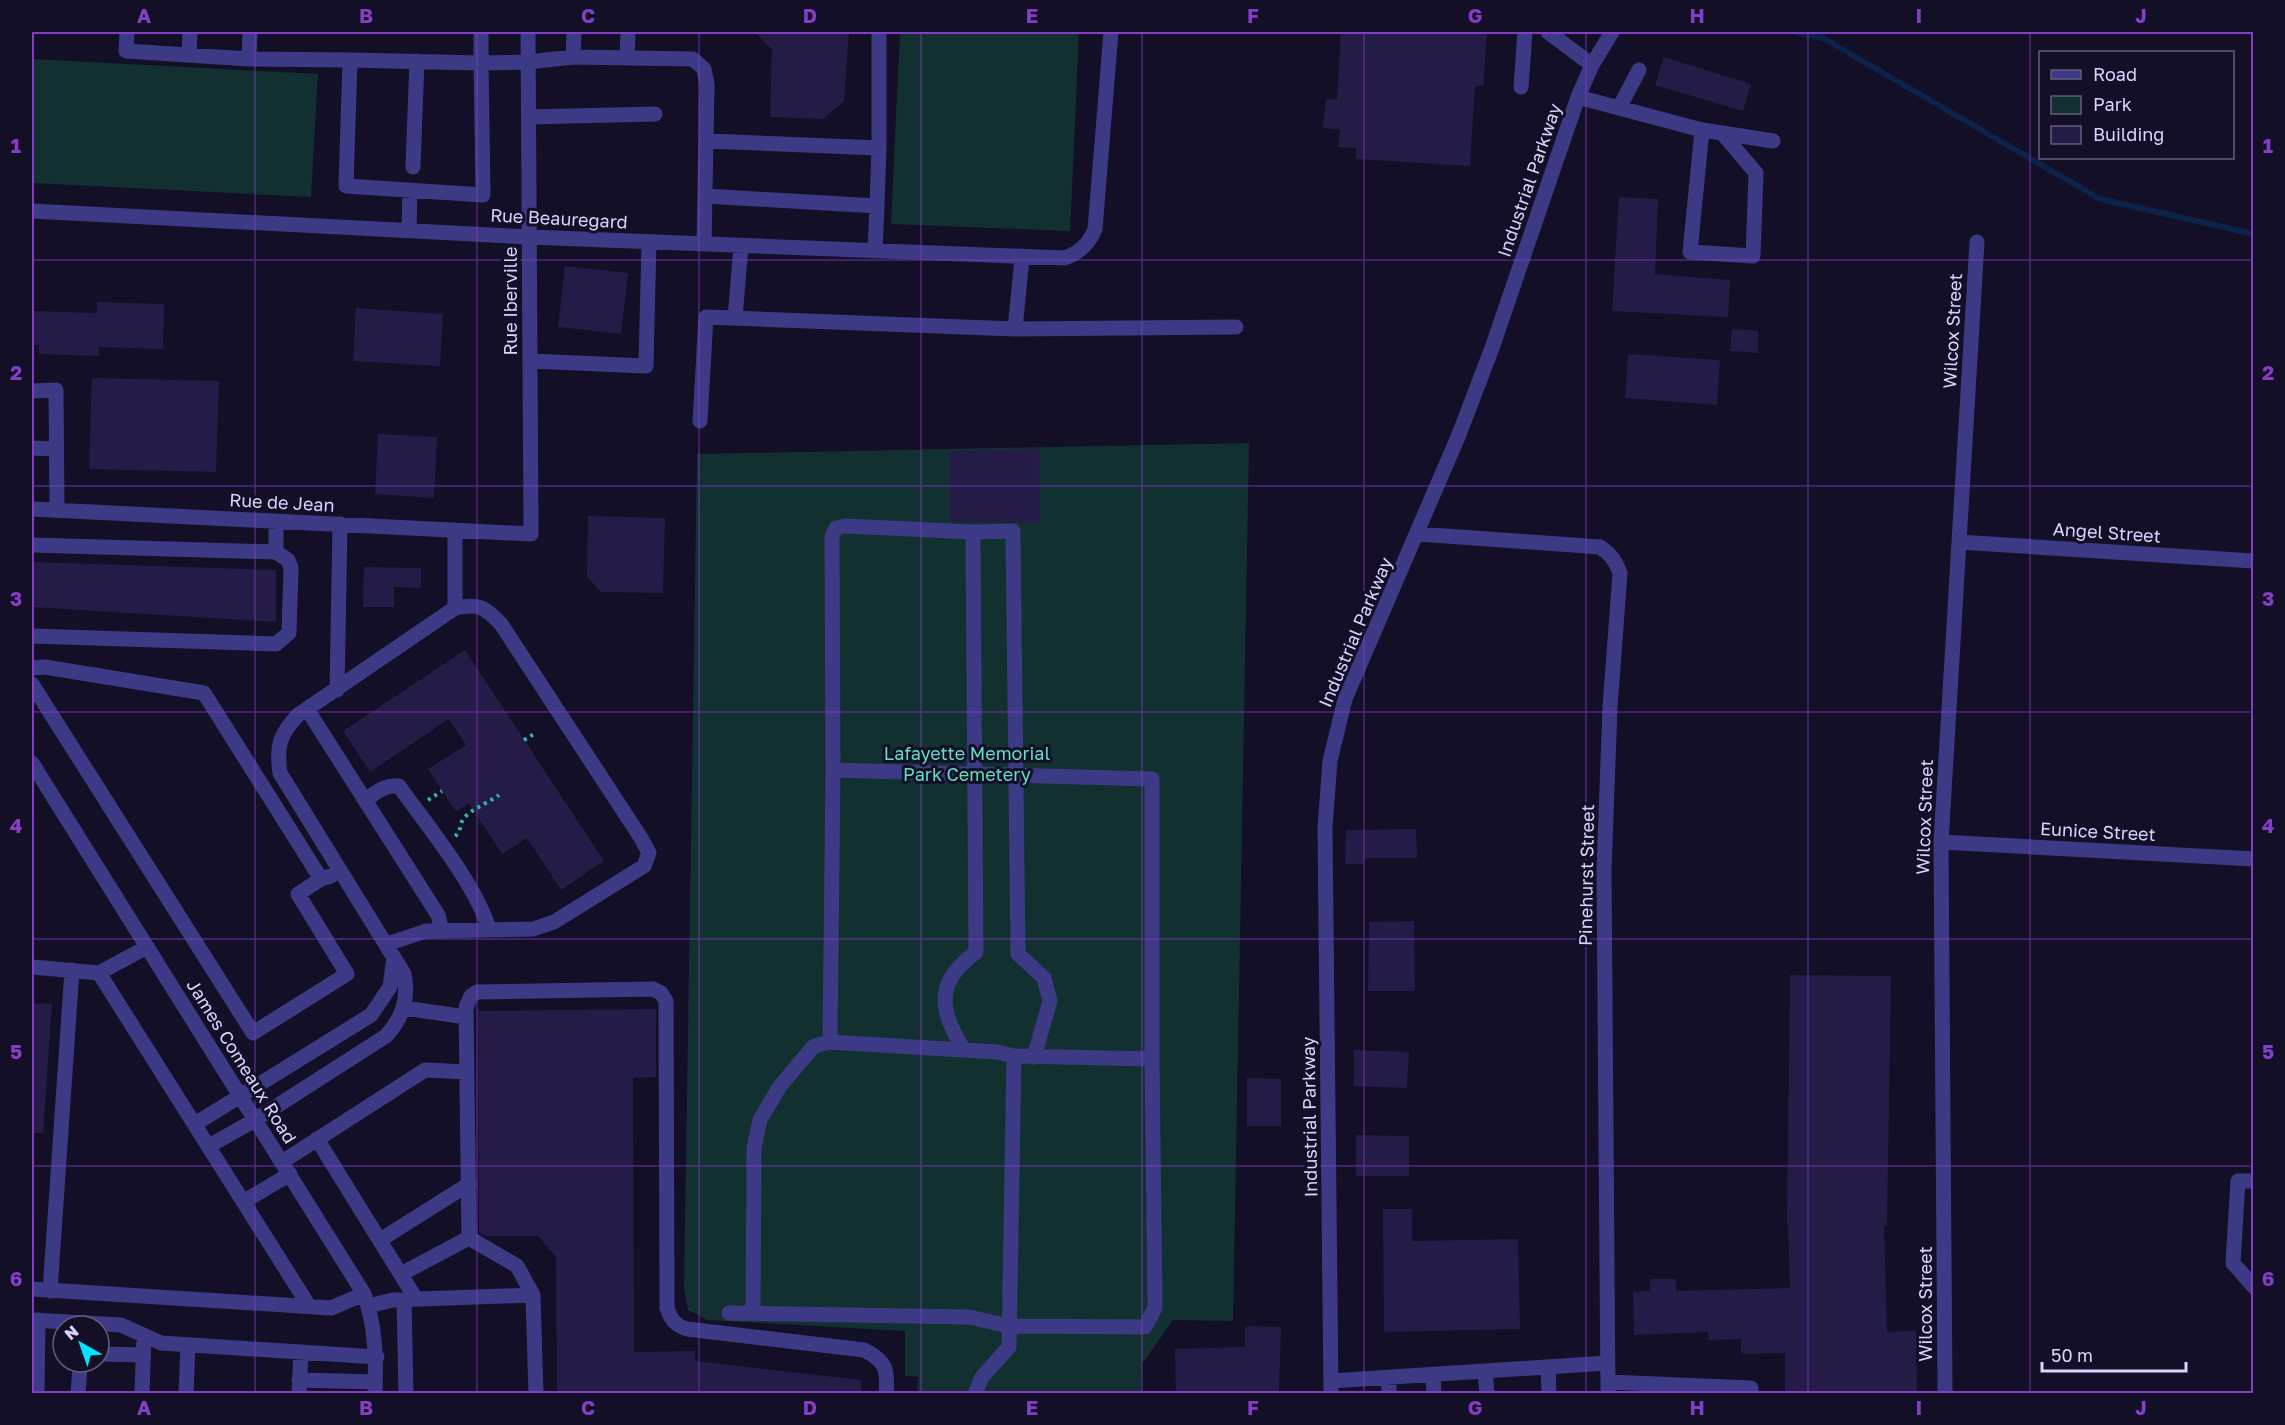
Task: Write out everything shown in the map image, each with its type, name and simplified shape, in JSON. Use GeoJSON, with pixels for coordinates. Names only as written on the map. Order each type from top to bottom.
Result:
{"type":"FeatureCollection","features":[{"type":"Feature","properties":{"kind":"street"},"geometry":{"type":"LineString","coordinates":[[127,32],[126,51],[249,59],[481,63],[528,62],[573,57],[693,59],[704,69],[707,84],[704,244]]}},
{"type":"Feature","properties":{"kind":"street"},"geometry":{"type":"LineString","coordinates":[[189,56],[190,32]]}},
{"type":"Feature","properties":{"kind":"street"},"geometry":{"type":"LineString","coordinates":[[249,59],[250,32]]}},
{"type":"Feature","properties":{"kind":"street"},"geometry":{"type":"LineString","coordinates":[[350,60],[346,186],[483,195],[481,32]]}},
{"type":"Feature","properties":{"kind":"street","name":"Rue Iberville"},"geometry":{"type":"LineString","coordinates":[[528,32],[531,534]]}},
{"type":"Feature","properties":{"kind":"street"},"geometry":{"type":"LineString","coordinates":[[573,57],[574,32]]}},
{"type":"Feature","properties":{"kind":"street"},"geometry":{"type":"LineString","coordinates":[[627,58],[628,32]]}},
{"type":"Feature","properties":{"kind":"street"},"geometry":{"type":"LineString","coordinates":[[875,251],[879,148],[879,32]]}},
{"type":"Feature","properties":{"kind":"street","name":"Rue Beauregard"},"geometry":{"type":"LineString","coordinates":[[32,211],[529,237],[1064,258],[1083,249],[1090,240],[1097,219],[1111,32]]}},
{"type":"Feature","properties":{"kind":"street"},"geometry":{"type":"LineString","coordinates":[[1521,87],[1525,32]]}},
{"type":"Feature","properties":{"kind":"street"},"geometry":{"type":"LineString","coordinates":[[1548,32],[1592,65]]}},
{"type":"Feature","properties":{"kind":"street","name":"Industrial Parkway"},"geometry":{"type":"LineString","coordinates":[[1331,1387],[1325,827],[1329,771],[1345,699],[1418,534],[1492,348],[1578,98],[1592,65],[1612,32]]}},
{"type":"Feature","properties":{"kind":"street"},"geometry":{"type":"LineString","coordinates":[[413,167],[417,62]]}},
{"type":"Feature","properties":{"kind":"street"},"geometry":{"type":"LineString","coordinates":[[1619,108],[1640,70]]}},
{"type":"Feature","properties":{"kind":"street"},"geometry":{"type":"LineString","coordinates":[[1578,98],[1702,130],[1773,141]]}},
{"type":"Feature","properties":{"kind":"street"},"geometry":{"type":"LineString","coordinates":[[529,117],[655,114]]}},
{"type":"Feature","properties":{"kind":"street"},"geometry":{"type":"LineString","coordinates":[[1702,130],[1690,252],[1753,256],[1756,173],[1722,133]]}},
{"type":"Feature","properties":{"kind":"street"},"geometry":{"type":"LineString","coordinates":[[706,141],[879,148]]}},
{"type":"Feature","properties":{"kind":"street"},"geometry":{"type":"LineString","coordinates":[[409,230],[410,190]]}},
{"type":"Feature","properties":{"kind":"street"},"geometry":{"type":"LineString","coordinates":[[705,196],[877,206]]}},
{"type":"Feature","properties":{"kind":"street"},"geometry":{"type":"LineString","coordinates":[[530,361],[646,366],[650,242]]}},
{"type":"Feature","properties":{"kind":"street","name":"Wilcox Street"},"geometry":{"type":"LineString","coordinates":[[1945,1394],[1941,842],[1977,242]]}},
{"type":"Feature","properties":{"kind":"street"},"geometry":{"type":"LineString","coordinates":[[735,318],[741,246]]}},
{"type":"Feature","properties":{"kind":"street"},"geometry":{"type":"LineString","coordinates":[[1015,329],[1022,258]]}},
{"type":"Feature","properties":{"kind":"street"},"geometry":{"type":"LineString","coordinates":[[700,421],[706,317],[1015,329],[1236,327]]}},
{"type":"Feature","properties":{"kind":"street"},"geometry":{"type":"LineString","coordinates":[[32,391],[56,390],[57,510]]}},
{"type":"Feature","properties":{"kind":"street"},"geometry":{"type":"LineString","coordinates":[[32,448],[56,449]]}},
{"type":"Feature","properties":{"kind":"street","name":"Rue de Jean"},"geometry":{"type":"LineString","coordinates":[[32,509],[531,534]]}},
{"type":"Feature","properties":{"kind":"street"},"geometry":{"type":"LineString","coordinates":[[276,521],[276,552]]}},
{"type":"Feature","properties":{"kind":"street"},"geometry":{"type":"LineString","coordinates":[[338,690],[340,524]]}},
{"type":"Feature","properties":{"kind":"street"},"geometry":{"type":"LineString","coordinates":[[830,1042],[833,770],[832,537],[836,528],[846,526],[973,532],[1013,531],[1018,954],[1044,978],[1050,1001],[1034,1057]]}},
{"type":"Feature","properties":{"kind":"street"},"geometry":{"type":"LineString","coordinates":[[455,530],[455,608]]}},
{"type":"Feature","properties":{"kind":"street"},"geometry":{"type":"LineString","coordinates":[[964,1050],[950,1027],[944,996],[954,973],[976,952],[973,532]]}},
{"type":"Feature","properties":{"kind":"street","name":"Pinehurst Street"},"geometry":{"type":"LineString","coordinates":[[1418,534],[1599,547],[1606,551],[1616,563],[1620,573],[1610,706],[1604,869],[1608,1388]]}},
{"type":"Feature","properties":{"kind":"street","name":"Angel Street"},"geometry":{"type":"LineString","coordinates":[[1959,542],[2253,561]]}},
{"type":"Feature","properties":{"kind":"street"},"geometry":{"type":"LineString","coordinates":[[32,545],[276,552],[288,560],[291,568],[289,633],[276,644],[32,636]]}},
{"type":"Feature","properties":{"kind":"street"},"geometry":{"type":"LineString","coordinates":[[209,1146],[255,1120],[386,1036],[398,1024],[407,990],[404,974],[280,773],[279,742],[287,727],[307,709],[455,608],[473,604],[488,611],[501,624],[649,853],[644,866],[554,921],[533,928],[426,931],[390,951]]}},
{"type":"Feature","properties":{"kind":"street"},"geometry":{"type":"LineString","coordinates":[[32,668],[45,667],[204,693],[321,879]]}},
{"type":"Feature","properties":{"kind":"street"},"geometry":{"type":"LineString","coordinates":[[32,684],[253,1033],[346,974],[298,894],[321,879],[342,872]]}},
{"type":"Feature","properties":{"kind":"street"},"geometry":{"type":"LineString","coordinates":[[307,709],[438,915],[441,931]]}},
{"type":"Feature","properties":{"kind":"street","name":"James Comeaux Road"},"geometry":{"type":"LineString","coordinates":[[32,763],[366,1300],[374,1327],[375,1388]]}},
{"type":"Feature","properties":{"kind":"street"},"geometry":{"type":"LineString","coordinates":[[729,1313],[969,1317],[1009,1326],[1145,1327],[1155,1308],[1152,779],[833,770]]}},
{"type":"Feature","properties":{"kind":"street"},"geometry":{"type":"LineString","coordinates":[[365,800],[381,789],[392,785],[399,786],[470,887],[489,929]]}},
{"type":"Feature","properties":{"kind":"street","name":"Eunice Street"},"geometry":{"type":"LineString","coordinates":[[1941,842],[2253,859]]}},
{"type":"Feature","properties":{"kind":"street"},"geometry":{"type":"LineString","coordinates":[[32,966],[99,973],[147,947]]}},
{"type":"Feature","properties":{"kind":"street"},"geometry":{"type":"LineString","coordinates":[[195,1124],[371,1015],[390,987],[390,951]]}},
{"type":"Feature","properties":{"kind":"street"},"geometry":{"type":"LineString","coordinates":[[50,1291],[72,970]]}},
{"type":"Feature","properties":{"kind":"street"},"geometry":{"type":"LineString","coordinates":[[99,973],[309,1306]]}},
{"type":"Feature","properties":{"kind":"street"},"geometry":{"type":"LineString","coordinates":[[469,1238],[466,1007],[471,996],[477,992],[653,989],[661,993],[666,1000],[667,1308],[670,1317],[676,1325],[687,1329],[864,1350],[878,1357],[886,1368],[886,1394]]}},
{"type":"Feature","properties":{"kind":"street"},"geometry":{"type":"LineString","coordinates":[[404,1008],[466,1017]]}},
{"type":"Feature","properties":{"kind":"street"},"geometry":{"type":"LineString","coordinates":[[753,1314],[754,1148],[760,1119],[780,1086],[814,1046],[830,1042],[997,1052],[1014,1056],[1152,1059]]}},
{"type":"Feature","properties":{"kind":"street"},"geometry":{"type":"LineString","coordinates":[[975,1394],[982,1377],[1009,1347],[1014,1056]]}},
{"type":"Feature","properties":{"kind":"street"},"geometry":{"type":"LineString","coordinates":[[243,1202],[286,1168],[317,1139],[425,1070],[467,1072]]}},
{"type":"Feature","properties":{"kind":"street"},"geometry":{"type":"LineString","coordinates":[[317,1139],[401,1274],[410,1300],[406,1394]]}},
{"type":"Feature","properties":{"kind":"street"},"geometry":{"type":"LineString","coordinates":[[2253,1181],[2238,1181],[2233,1263],[2253,1287]]}},
{"type":"Feature","properties":{"kind":"street"},"geometry":{"type":"LineString","coordinates":[[380,1240],[469,1184]]}},
{"type":"Feature","properties":{"kind":"street"},"geometry":{"type":"LineString","coordinates":[[401,1274],[469,1238]]}},
{"type":"Feature","properties":{"kind":"street"},"geometry":{"type":"LineString","coordinates":[[469,1238],[517,1266],[533,1295],[536,1394]]}},
{"type":"Feature","properties":{"kind":"street"},"geometry":{"type":"LineString","coordinates":[[32,1289],[331,1308],[366,1300],[533,1295]]}},
{"type":"Feature","properties":{"kind":"street"},"geometry":{"type":"LineString","coordinates":[[37,1394],[34,1367],[34,1320],[121,1325],[161,1343],[376,1357]]}},
{"type":"Feature","properties":{"kind":"street"},"geometry":{"type":"LineString","coordinates":[[142,1394],[144,1335]]}},
{"type":"Feature","properties":{"kind":"street"},"geometry":{"type":"LineString","coordinates":[[186,1394],[188,1345]]}},
{"type":"Feature","properties":{"kind":"street"},"geometry":{"type":"LineString","coordinates":[[301,1352],[299,1387],[375,1388]]}},
{"type":"Feature","properties":{"kind":"street"},"geometry":{"type":"LineString","coordinates":[[111,1354],[143,1355]]}},
{"type":"Feature","properties":{"kind":"street"},"geometry":{"type":"LineString","coordinates":[[1331,1387],[1389,1377],[1607,1363]]}},
{"type":"Feature","properties":{"kind":"street"},"geometry":{"type":"LineString","coordinates":[[1548,1367],[1549,1394]]}},
{"type":"Feature","properties":{"kind":"street"},"geometry":{"type":"LineString","coordinates":[[1485,1371],[1486,1394]]}},
{"type":"Feature","properties":{"kind":"street"},"geometry":{"type":"LineString","coordinates":[[78,1394],[79,1374]]}},
{"type":"Feature","properties":{"kind":"street"},"geometry":{"type":"LineString","coordinates":[[1433,1375],[1434,1394]]}},
{"type":"Feature","properties":{"kind":"street"},"geometry":{"type":"LineString","coordinates":[[1389,1377],[1389,1394]]}},
{"type":"Feature","properties":{"kind":"street"},"geometry":{"type":"LineString","coordinates":[[1608,1388],[1751,1388],[1751,1394]]}},
{"type":"Feature","properties":{"kind":"path"},"geometry":{"type":"LineString","coordinates":[[524,740],[534,734]]}},
{"type":"Feature","properties":{"kind":"path"},"geometry":{"type":"LineString","coordinates":[[427,800],[442,791]]}},
{"type":"Feature","properties":{"kind":"path"},"geometry":{"type":"LineString","coordinates":[[452,838],[460,832],[462,820],[473,810],[499,795]]}},
{"type":"Feature","properties":{"kind":"green space"},"geometry":{"type":"Polygon","coordinates":[[[900,32],[1079,32],[1070,231],[891,224],[900,32]]]}},
{"type":"Feature","properties":{"kind":"green space"},"geometry":{"type":"Polygon","coordinates":[[[32,59],[318,74],[311,197],[32,183],[32,59]]]}},
{"type":"Feature","properties":{"kind":"green space","name":"Lafayette Memorial Park Cemetery"},"geometry":{"type":"Polygon","coordinates":[[[1249,443],[1233,1321],[1173,1320],[1142,1364],[1141,1393],[917,1394],[918,1377],[905,1376],[905,1331],[707,1320],[688,1310],[684,1288],[697,454],[1249,443]]]}},
{"type":"Feature","properties":{"kind":"building"},"geometry":{"type":"Polygon","coordinates":[[[755,32],[849,32],[844,101],[824,119],[770,117],[772,50],[755,32]]]}},
{"type":"Feature","properties":{"kind":"building"},"geometry":{"type":"Polygon","coordinates":[[[1341,32],[1487,32],[1483,86],[1475,86],[1470,166],[1356,159],[1356,148],[1338,147],[1340,130],[1323,128],[1326,99],[1337,100],[1341,32]]]}},
{"type":"Feature","properties":{"kind":"building"},"geometry":{"type":"Polygon","coordinates":[[[1664,57],[1751,84],[1743,111],[1655,85],[1664,57]]]}},
{"type":"Feature","properties":{"kind":"building"},"geometry":{"type":"Polygon","coordinates":[[[1619,197],[1658,199],[1655,274],[1730,280],[1728,317],[1612,311],[1619,197]]]}},
{"type":"Feature","properties":{"kind":"building"},"geometry":{"type":"Polygon","coordinates":[[[565,266],[628,273],[621,334],[558,327],[565,266]]]}},
{"type":"Feature","properties":{"kind":"building"},"geometry":{"type":"Polygon","coordinates":[[[97,302],[164,304],[163,349],[99,347],[99,356],[39,354],[39,345],[32,345],[32,311],[97,313],[97,302]]]}},
{"type":"Feature","properties":{"kind":"building"},"geometry":{"type":"Polygon","coordinates":[[[356,308],[443,314],[440,366],[353,361],[356,308]]]}},
{"type":"Feature","properties":{"kind":"building"},"geometry":{"type":"Polygon","coordinates":[[[1732,329],[1758,331],[1758,353],[1730,351],[1732,329]]]}},
{"type":"Feature","properties":{"kind":"building"},"geometry":{"type":"Polygon","coordinates":[[[1628,354],[1720,360],[1717,405],[1625,398],[1628,354]]]}},
{"type":"Feature","properties":{"kind":"building"},"geometry":{"type":"Polygon","coordinates":[[[92,378],[219,381],[216,472],[89,469],[92,378]]]}},
{"type":"Feature","properties":{"kind":"building"},"geometry":{"type":"Polygon","coordinates":[[[378,434],[437,437],[434,498],[375,494],[378,434]]]}},
{"type":"Feature","properties":{"kind":"building"},"geometry":{"type":"Polygon","coordinates":[[[1039,449],[1040,523],[949,521],[949,451],[1039,449]]]}},
{"type":"Feature","properties":{"kind":"building"},"geometry":{"type":"Polygon","coordinates":[[[588,516],[665,518],[663,593],[601,592],[587,577],[588,516]]]}},
{"type":"Feature","properties":{"kind":"building"},"geometry":{"type":"Polygon","coordinates":[[[32,562],[276,570],[276,622],[32,607],[32,562]]]}},
{"type":"Feature","properties":{"kind":"building"},"geometry":{"type":"Polygon","coordinates":[[[364,567],[421,568],[421,588],[394,587],[394,607],[363,607],[364,567]]]}},
{"type":"Feature","properties":{"kind":"building"},"geometry":{"type":"Polygon","coordinates":[[[465,650],[604,861],[561,890],[527,838],[502,854],[469,803],[456,812],[428,769],[466,745],[449,719],[370,772],[343,731],[465,650]]]}},
{"type":"Feature","properties":{"kind":"building"},"geometry":{"type":"Polygon","coordinates":[[[1416,829],[1417,858],[1364,858],[1364,864],[1345,864],[1346,830],[1416,829]]]}},
{"type":"Feature","properties":{"kind":"building"},"geometry":{"type":"Polygon","coordinates":[[[1414,921],[1415,991],[1368,991],[1369,922],[1414,921]]]}},
{"type":"Feature","properties":{"kind":"building"},"geometry":{"type":"Polygon","coordinates":[[[1790,975],[1891,976],[1887,1226],[1884,1226],[1887,1332],[1916,1331],[1917,1394],[1785,1394],[1785,1353],[1741,1354],[1741,1339],[1709,1340],[1708,1332],[1634,1335],[1633,1292],[1650,1291],[1650,1279],[1676,1279],[1676,1291],[1790,1288],[1787,1225],[1790,975]]]}},
{"type":"Feature","properties":{"kind":"building"},"geometry":{"type":"Polygon","coordinates":[[[32,1003],[52,1004],[43,1133],[32,1133],[32,1003]]]}},
{"type":"Feature","properties":{"kind":"building"},"geometry":{"type":"Polygon","coordinates":[[[656,1009],[656,1077],[633,1078],[634,1352],[695,1351],[695,1361],[861,1380],[861,1394],[557,1394],[556,1257],[538,1236],[485,1236],[479,1233],[478,1011],[656,1009]]]}},
{"type":"Feature","properties":{"kind":"building"},"geometry":{"type":"Polygon","coordinates":[[[1354,1050],[1409,1052],[1407,1088],[1354,1086],[1354,1050]]]}},
{"type":"Feature","properties":{"kind":"building"},"geometry":{"type":"Polygon","coordinates":[[[1247,1078],[1281,1079],[1281,1126],[1247,1126],[1247,1078]]]}},
{"type":"Feature","properties":{"kind":"building"},"geometry":{"type":"Polygon","coordinates":[[[1356,1135],[1409,1136],[1409,1176],[1356,1176],[1356,1135]]]}},
{"type":"Feature","properties":{"kind":"building"},"geometry":{"type":"Polygon","coordinates":[[[1383,1209],[1412,1209],[1412,1241],[1518,1239],[1520,1329],[1384,1332],[1383,1209]]]}},
{"type":"Feature","properties":{"kind":"building"},"geometry":{"type":"Polygon","coordinates":[[[1245,1326],[1281,1327],[1279,1394],[1176,1394],[1175,1349],[1245,1347],[1245,1326]]]}},
{"type":"Feature","properties":{"kind":"waterway"},"geometry":{"type":"LineString","coordinates":[[1796,32],[1823,38],[2100,199],[2254,234]]}}]}
